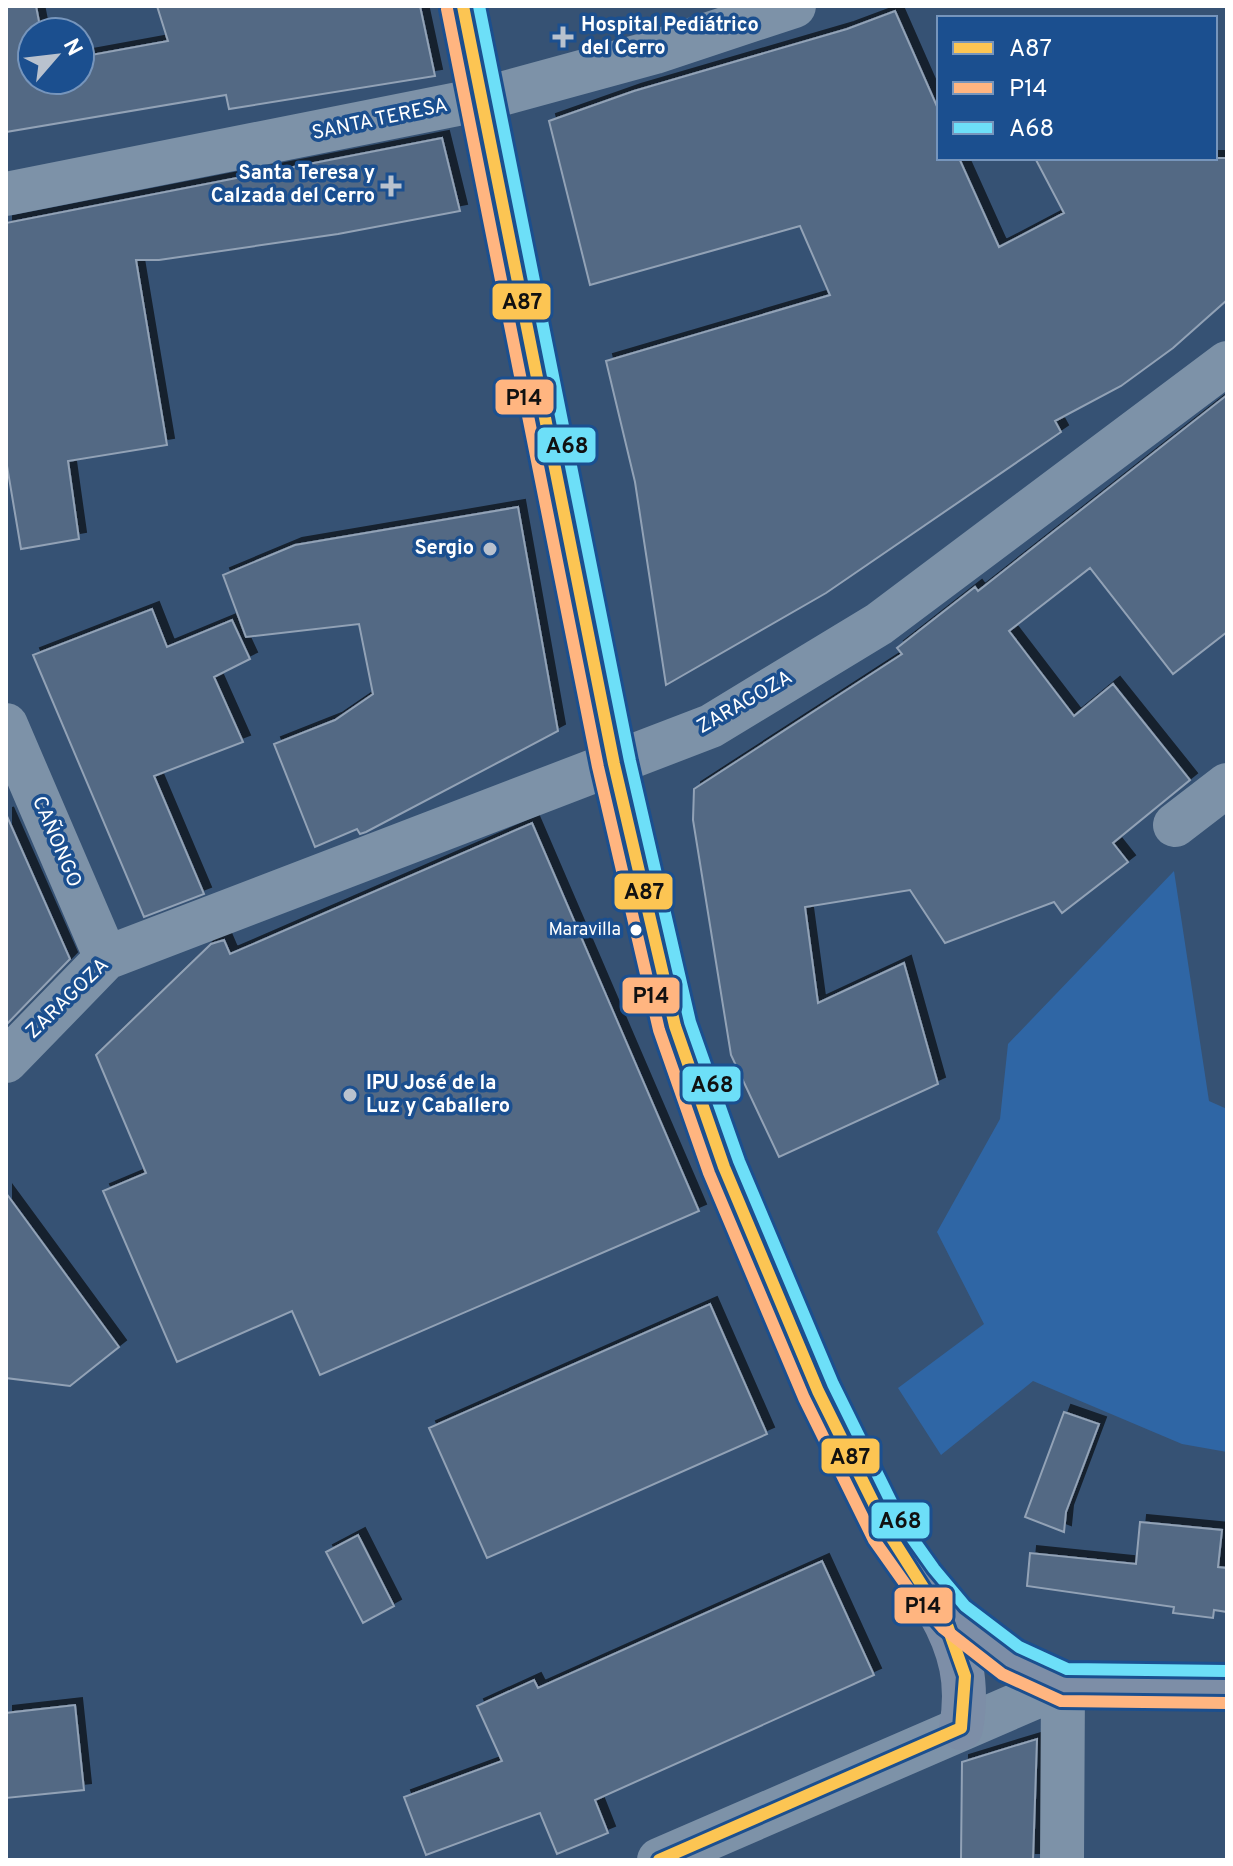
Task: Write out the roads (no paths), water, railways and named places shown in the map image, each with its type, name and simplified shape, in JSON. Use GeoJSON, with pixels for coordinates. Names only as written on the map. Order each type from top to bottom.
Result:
{"type":"FeatureCollection","features":[{"type":"Feature","properties":{"kind":"main road"},"geometry":{"type":"LineString","coordinates":[[463,6],[614,764],[675,1026],[705,1116],[824,1404],[888,1532],[921,1579],[947,1625],[965,1676],[966,1698],[961,1728]]}},
{"type":"Feature","properties":{"kind":"main road"},"geometry":{"type":"LineString","coordinates":[[921,1579],[954,1617],[977,1636],[1011,1661],[1063,1685],[1227,1687]]}},
{"type":"Feature","properties":{"kind":"street","name":"SANTA TERESA"},"geometry":{"type":"LineString","coordinates":[[6,194],[483,99],[655,52],[794,6]]}},
{"type":"Feature","properties":{"kind":"street","name":"ZARAGOZA"},"geometry":{"type":"LineString","coordinates":[[6,1061],[106,958],[711,726],[879,624],[1227,363]]}},
{"type":"Feature","properties":{"kind":"street","name":"CAÑONGO"},"geometry":{"type":"LineString","coordinates":[[6,725],[106,958]]}},
{"type":"Feature","properties":{"kind":"street"},"geometry":{"type":"LineString","coordinates":[[1175,825],[1227,785]]}},
{"type":"Feature","properties":{"kind":"street"},"geometry":{"type":"LineString","coordinates":[[659,1860],[1063,1685],[1062,1860]]}},
{"type":"Feature","properties":{"kind":"place","name":"Hospital Pediátrico del Cerro"},"geometry":{"type":"Point","coordinates":[563,37]}},
{"type":"Feature","properties":{"kind":"place","name":"Santa Teresa y Calzada del Cerro"},"geometry":{"type":"Point","coordinates":[391,186]}},
{"type":"Feature","properties":{"kind":"place","name":"Sergio"},"geometry":{"type":"Point","coordinates":[490,549]}},
{"type":"Feature","properties":{"kind":"place","name":"Maravilla"},"geometry":{"type":"Point","coordinates":[636,930]}},
{"type":"Feature","properties":{"kind":"place","name":"IPU José de la Luz y Caballero"},"geometry":{"type":"Point","coordinates":[350,1095]}}]}
